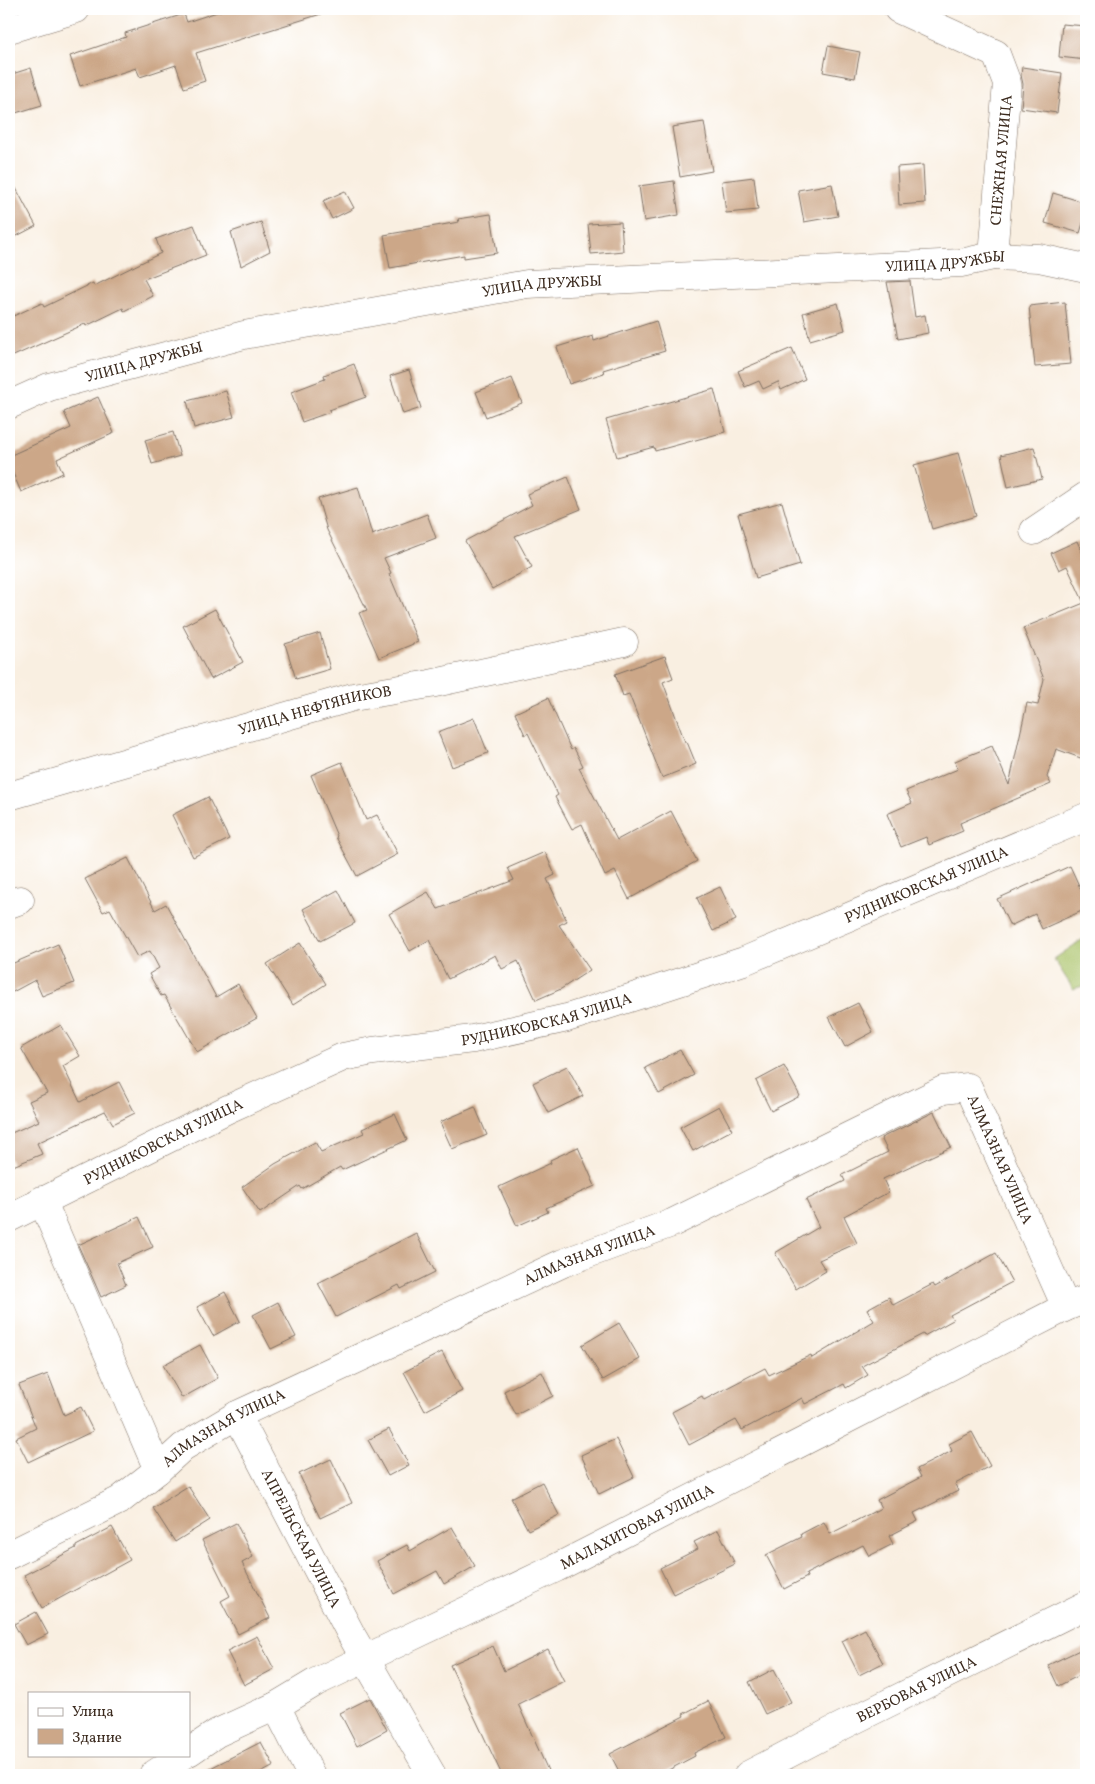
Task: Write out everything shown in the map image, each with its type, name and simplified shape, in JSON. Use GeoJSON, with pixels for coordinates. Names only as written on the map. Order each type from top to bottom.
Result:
{"type":"FeatureCollection","features":[{"type":"Feature","properties":{"kind":"street"},"geometry":{"type":"LineString","coordinates":[[9,29],[76,9]]}},
{"type":"Feature","properties":{"kind":"street","name":"СНЕЖНАЯ УЛИЦА"},"geometry":{"type":"LineString","coordinates":[[898,9],[996,54],[1007,83],[993,256]]}},
{"type":"Feature","properties":{"kind":"street","name":"УЛИЦА ДРУЖБЫ"},"geometry":{"type":"LineString","coordinates":[[9,405],[49,387],[244,335],[527,284],[961,263],[993,256],[1039,258],[1086,268]]}},
{"type":"Feature","properties":{"kind":"street"},"geometry":{"type":"LineString","coordinates":[[1034,531],[1086,496]]}},
{"type":"Feature","properties":{"kind":"street","name":"УЛИЦА НЕФТЯНИКОВ"},"geometry":{"type":"LineString","coordinates":[[9,796],[353,697],[430,684],[624,642]]}},
{"type":"Feature","properties":{"kind":"street","name":"РУДНИКОВСКАЯ УЛИЦА"},"geometry":{"type":"LineString","coordinates":[[9,1218],[42,1200],[284,1082],[343,1057],[373,1051],[473,1040],[567,1018],[727,967],[1086,816]]}},
{"type":"Feature","properties":{"kind":"street","name":"АЛМАЗНАЯ УЛИЦА"},"geometry":{"type":"LineString","coordinates":[[9,1555],[120,1500],[158,1470],[183,1447],[237,1415],[563,1263],[672,1223],[944,1090],[968,1087],[1076,1303]]}},
{"type":"Feature","properties":{"kind":"street"},"geometry":{"type":"LineString","coordinates":[[42,1200],[158,1470]]}},
{"type":"Feature","properties":{"kind":"street","name":"МАЛАХИТОВАЯ УЛИЦА"},"geometry":{"type":"LineString","coordinates":[[190,1751],[217,1733],[276,1706],[316,1682],[556,1568],[1076,1303]]}},
{"type":"Feature","properties":{"kind":"street","name":"АПРЕЛЬСКАЯ УЛИЦА"},"geometry":{"type":"LineString","coordinates":[[237,1415],[352,1636],[432,1775]]}},
{"type":"Feature","properties":{"kind":"street","name":"ВЕРБОВАЯ УЛИЦА"},"geometry":{"type":"LineString","coordinates":[[748,1775],[845,1724],[1086,1605]]}},
{"type":"Feature","properties":{"kind":"street"},"geometry":{"type":"LineString","coordinates":[[276,1706],[311,1775]]}},
{"type":"Feature","properties":{"kind":"street"},"geometry":{"type":"LineString","coordinates":[[153,1775],[182,1756]]}},
{"type":"Feature","properties":{"kind":"green space"},"geometry":{"type":"Polygon","coordinates":[[[1086,937],[1086,985],[1073,989],[1054,959],[1086,937]]]}},
{"type":"Feature","properties":{"kind":"building"},"geometry":{"type":"Polygon","coordinates":[[[226,9],[321,9],[321,14],[196,53],[205,81],[184,88],[176,65],[140,77],[136,68],[80,86],[70,56],[126,37],[125,33],[184,14],[187,22],[226,9]]]}},
{"type":"Feature","properties":{"kind":"building"},"geometry":{"type":"Polygon","coordinates":[[[1062,24],[1086,26],[1086,60],[1059,57],[1062,24]]]}},
{"type":"Feature","properties":{"kind":"building"},"geometry":{"type":"Polygon","coordinates":[[[828,46],[860,52],[855,78],[823,72],[828,46]]]}},
{"type":"Feature","properties":{"kind":"building"},"geometry":{"type":"Polygon","coordinates":[[[1022,67],[1062,73],[1057,113],[1021,108],[1022,67]]]}},
{"type":"Feature","properties":{"kind":"building"},"geometry":{"type":"Polygon","coordinates":[[[31,68],[42,105],[9,115],[9,75],[31,68]]]}},
{"type":"Feature","properties":{"kind":"building"},"geometry":{"type":"Polygon","coordinates":[[[704,122],[712,171],[680,177],[672,127],[704,122]]]}},
{"type":"Feature","properties":{"kind":"building"},"geometry":{"type":"Polygon","coordinates":[[[923,165],[925,203],[899,205],[897,167],[923,165]]]}},
{"type":"Feature","properties":{"kind":"building"},"geometry":{"type":"Polygon","coordinates":[[[9,175],[36,226],[9,240],[9,175]]]}},
{"type":"Feature","properties":{"kind":"building"},"geometry":{"type":"Polygon","coordinates":[[[754,177],[758,210],[726,213],[722,181],[754,177]]]}},
{"type":"Feature","properties":{"kind":"building"},"geometry":{"type":"Polygon","coordinates":[[[674,181],[679,215],[644,221],[639,186],[674,181]]]}},
{"type":"Feature","properties":{"kind":"building"},"geometry":{"type":"Polygon","coordinates":[[[832,184],[838,216],[804,222],[798,190],[832,184]]]}},
{"type":"Feature","properties":{"kind":"building"},"geometry":{"type":"Polygon","coordinates":[[[345,191],[354,208],[332,219],[323,201],[345,191]]]}},
{"type":"Feature","properties":{"kind":"building"},"geometry":{"type":"Polygon","coordinates":[[[1053,193],[1086,203],[1086,213],[1080,233],[1045,223],[1053,193]]]}},
{"type":"Feature","properties":{"kind":"building"},"geometry":{"type":"Polygon","coordinates":[[[491,214],[497,253],[464,258],[464,255],[390,268],[384,235],[459,222],[458,219],[491,214]]]}},
{"type":"Feature","properties":{"kind":"building"},"geometry":{"type":"Polygon","coordinates":[[[261,222],[270,251],[241,266],[231,232],[261,222]]]}},
{"type":"Feature","properties":{"kind":"building"},"geometry":{"type":"Polygon","coordinates":[[[621,222],[623,251],[591,254],[588,224],[621,222]]]}},
{"type":"Feature","properties":{"kind":"building"},"geometry":{"type":"Polygon","coordinates":[[[194,225],[206,255],[144,279],[153,296],[124,311],[123,308],[86,326],[85,324],[9,358],[9,318],[42,303],[44,307],[93,283],[94,286],[161,253],[156,239],[194,225]]]}},
{"type":"Feature","properties":{"kind":"building"},"geometry":{"type":"Polygon","coordinates":[[[910,281],[915,317],[925,315],[928,333],[898,339],[887,282],[910,281]]]}},
{"type":"Feature","properties":{"kind":"building"},"geometry":{"type":"Polygon","coordinates":[[[1065,302],[1071,364],[1035,367],[1029,306],[1065,302]]]}},
{"type":"Feature","properties":{"kind":"building"},"geometry":{"type":"Polygon","coordinates":[[[838,303],[845,330],[810,340],[803,313],[838,303]]]}},
{"type":"Feature","properties":{"kind":"building"},"geometry":{"type":"Polygon","coordinates":[[[656,321],[665,351],[603,370],[604,373],[569,384],[557,347],[593,336],[594,341],[656,321]]]}},
{"type":"Feature","properties":{"kind":"building"},"geometry":{"type":"Polygon","coordinates":[[[792,348],[805,379],[781,390],[778,382],[763,389],[759,381],[745,387],[738,371],[792,348]]]}},
{"type":"Feature","properties":{"kind":"building"},"geometry":{"type":"Polygon","coordinates":[[[354,364],[366,397],[302,422],[291,392],[325,379],[324,375],[354,364]]]}},
{"type":"Feature","properties":{"kind":"building"},"geometry":{"type":"Polygon","coordinates":[[[409,370],[421,408],[403,414],[390,376],[409,370]]]}},
{"type":"Feature","properties":{"kind":"building"},"geometry":{"type":"Polygon","coordinates":[[[512,378],[522,403],[486,417],[476,392],[512,378]]]}},
{"type":"Feature","properties":{"kind":"building"},"geometry":{"type":"Polygon","coordinates":[[[714,389],[725,432],[655,451],[654,447],[617,457],[606,420],[714,389]]]}},
{"type":"Feature","properties":{"kind":"building"},"geometry":{"type":"Polygon","coordinates":[[[226,391],[234,417],[194,428],[187,401],[226,391]]]}},
{"type":"Feature","properties":{"kind":"building"},"geometry":{"type":"Polygon","coordinates":[[[98,397],[114,433],[57,459],[63,473],[21,492],[9,464],[9,456],[71,428],[64,412],[98,397]]]}},
{"type":"Feature","properties":{"kind":"building"},"geometry":{"type":"Polygon","coordinates":[[[173,432],[180,456],[152,464],[145,440],[173,432]]]}},
{"type":"Feature","properties":{"kind":"building"},"geometry":{"type":"Polygon","coordinates":[[[1034,447],[1042,479],[1008,487],[1001,455],[1034,447]]]}},
{"type":"Feature","properties":{"kind":"building"},"geometry":{"type":"Polygon","coordinates":[[[958,453],[976,516],[932,529],[914,465],[958,453]]]}},
{"type":"Feature","properties":{"kind":"building"},"geometry":{"type":"Polygon","coordinates":[[[568,477],[581,509],[515,536],[532,567],[492,589],[465,541],[532,505],[527,494],[568,477]]]}},
{"type":"Feature","properties":{"kind":"building"},"geometry":{"type":"Polygon","coordinates":[[[358,487],[372,535],[427,514],[436,538],[384,558],[418,642],[379,658],[359,613],[367,610],[327,530],[318,499],[358,487]]]}},
{"type":"Feature","properties":{"kind":"building"},"geometry":{"type":"Polygon","coordinates":[[[782,502],[800,565],[756,578],[738,514],[782,502]]]}},
{"type":"Feature","properties":{"kind":"building"},"geometry":{"type":"Polygon","coordinates":[[[1077,541],[1086,561],[1086,760],[1056,749],[1047,777],[1051,784],[960,823],[963,831],[929,845],[926,837],[901,847],[887,814],[912,803],[906,791],[958,769],[955,761],[992,746],[1009,785],[1027,703],[1038,705],[1044,679],[1023,628],[1084,603],[1067,566],[1059,570],[1051,553],[1077,541]]]}},
{"type":"Feature","properties":{"kind":"building"},"geometry":{"type":"Polygon","coordinates":[[[215,609],[243,662],[211,679],[183,626],[215,609]]]}},
{"type":"Feature","properties":{"kind":"building"},"geometry":{"type":"Polygon","coordinates":[[[320,633],[330,669],[296,679],[285,644],[320,633]]]}},
{"type":"Feature","properties":{"kind":"building"},"geometry":{"type":"Polygon","coordinates":[[[665,656],[673,678],[663,682],[685,742],[687,742],[696,764],[662,778],[629,694],[623,696],[615,674],[665,656]]]}},
{"type":"Feature","properties":{"kind":"building"},"geometry":{"type":"Polygon","coordinates":[[[548,698],[571,750],[574,748],[583,766],[579,768],[617,840],[671,811],[697,861],[629,899],[615,871],[605,876],[582,824],[572,829],[555,797],[558,795],[528,733],[525,735],[515,713],[548,698]]]}},
{"type":"Feature","properties":{"kind":"building"},"geometry":{"type":"Polygon","coordinates":[[[474,718],[488,753],[452,767],[438,732],[474,718]]]}},
{"type":"Feature","properties":{"kind":"building"},"geometry":{"type":"Polygon","coordinates":[[[342,762],[366,820],[377,815],[398,854],[357,876],[336,837],[311,775],[342,762]]]}},
{"type":"Feature","properties":{"kind":"building"},"geometry":{"type":"Polygon","coordinates":[[[208,797],[229,839],[193,857],[172,815],[208,797]]]}},
{"type":"Feature","properties":{"kind":"building"},"geometry":{"type":"Polygon","coordinates":[[[545,852],[555,875],[547,879],[567,921],[559,925],[590,970],[561,989],[536,1000],[518,961],[502,969],[495,955],[448,979],[429,940],[410,951],[389,914],[428,892],[438,909],[514,880],[508,868],[545,852]]]}},
{"type":"Feature","properties":{"kind":"building"},"geometry":{"type":"Polygon","coordinates":[[[128,858],[155,910],[166,904],[216,997],[238,984],[257,1018],[197,1052],[164,995],[161,996],[149,974],[159,968],[150,951],[137,957],[110,909],[103,912],[85,879],[128,858]]]}},
{"type":"Feature","properties":{"kind":"building"},"geometry":{"type":"Polygon","coordinates":[[[1070,866],[1086,901],[1086,909],[1042,929],[1035,914],[1010,926],[997,899],[1070,866]]]}},
{"type":"Feature","properties":{"kind":"building"},"geometry":{"type":"Polygon","coordinates":[[[720,887],[736,920],[713,931],[697,898],[720,887]]]}},
{"type":"Feature","properties":{"kind":"building"},"geometry":{"type":"Polygon","coordinates":[[[338,890],[355,923],[320,941],[303,909],[338,890]]]}},
{"type":"Feature","properties":{"kind":"building"},"geometry":{"type":"Polygon","coordinates":[[[300,943],[326,984],[293,1005],[267,964],[300,943]]]}},
{"type":"Feature","properties":{"kind":"building"},"geometry":{"type":"Polygon","coordinates":[[[58,944],[74,983],[42,996],[35,980],[9,994],[9,965],[58,944]]]}},
{"type":"Feature","properties":{"kind":"building"},"geometry":{"type":"Polygon","coordinates":[[[858,1003],[873,1032],[845,1047],[829,1017],[858,1003]]]}},
{"type":"Feature","properties":{"kind":"building"},"geometry":{"type":"Polygon","coordinates":[[[61,1025],[80,1056],[63,1066],[80,1102],[119,1082],[135,1113],[113,1124],[105,1111],[37,1143],[42,1154],[13,1166],[9,1157],[9,1134],[39,1121],[29,1101],[47,1093],[21,1048],[61,1025]]]}},
{"type":"Feature","properties":{"kind":"building"},"geometry":{"type":"Polygon","coordinates":[[[680,1050],[694,1075],[659,1094],[645,1068],[680,1050]]]}},
{"type":"Feature","properties":{"kind":"building"},"geometry":{"type":"Polygon","coordinates":[[[567,1066],[583,1096],[548,1113],[533,1083],[567,1066]]]}},
{"type":"Feature","properties":{"kind":"building"},"geometry":{"type":"Polygon","coordinates":[[[784,1066],[800,1096],[771,1111],[756,1081],[784,1066]]]}},
{"type":"Feature","properties":{"kind":"building"},"geometry":{"type":"Polygon","coordinates":[[[719,1106],[732,1130],[693,1151],[680,1127],[719,1106]]]}},
{"type":"Feature","properties":{"kind":"building"},"geometry":{"type":"Polygon","coordinates":[[[475,1107],[487,1135],[452,1149],[440,1122],[475,1107]]]}},
{"type":"Feature","properties":{"kind":"building"},"geometry":{"type":"Polygon","coordinates":[[[934,1112],[951,1147],[883,1179],[889,1192],[844,1216],[857,1243],[819,1260],[826,1271],[796,1289],[775,1253],[819,1227],[806,1200],[845,1181],[842,1175],[888,1152],[881,1138],[934,1112]]]}},
{"type":"Feature","properties":{"kind":"building"},"geometry":{"type":"Polygon","coordinates":[[[395,1114],[407,1140],[342,1170],[340,1167],[302,1189],[300,1186],[260,1213],[242,1187],[275,1164],[315,1142],[321,1152],[364,1133],[362,1129],[395,1114]]]}},
{"type":"Feature","properties":{"kind":"building"},"geometry":{"type":"Polygon","coordinates":[[[578,1147],[595,1186],[546,1208],[548,1212],[517,1226],[499,1187],[551,1163],[550,1160],[578,1147]]]}},
{"type":"Feature","properties":{"kind":"building"},"geometry":{"type":"Polygon","coordinates":[[[139,1217],[153,1247],[117,1263],[126,1285],[101,1297],[78,1245],[139,1217]]]}},
{"type":"Feature","properties":{"kind":"building"},"geometry":{"type":"Polygon","coordinates":[[[416,1233],[435,1272],[401,1289],[399,1285],[336,1317],[318,1283],[416,1233]]]}},
{"type":"Feature","properties":{"kind":"building"},"geometry":{"type":"Polygon","coordinates":[[[996,1253],[1012,1282],[950,1315],[953,1320],[862,1366],[868,1375],[846,1388],[844,1384],[805,1404],[802,1398],[742,1430],[736,1420],[689,1445],[672,1412],[702,1396],[704,1400],[765,1368],[769,1375],[811,1355],[812,1358],[874,1321],[867,1309],[889,1297],[893,1305],[933,1284],[935,1287],[996,1253]]]}},
{"type":"Feature","properties":{"kind":"building"},"geometry":{"type":"Polygon","coordinates":[[[225,1292],[240,1321],[213,1336],[197,1307],[225,1292]]]}},
{"type":"Feature","properties":{"kind":"building"},"geometry":{"type":"Polygon","coordinates":[[[278,1302],[296,1337],[271,1349],[253,1315],[278,1302]]]}},
{"type":"Feature","properties":{"kind":"building"},"geometry":{"type":"Polygon","coordinates":[[[619,1323],[640,1359],[603,1380],[582,1345],[619,1323]]]}},
{"type":"Feature","properties":{"kind":"building"},"geometry":{"type":"Polygon","coordinates":[[[200,1345],[218,1378],[182,1398],[163,1365],[200,1345]]]}},
{"type":"Feature","properties":{"kind":"building"},"geometry":{"type":"Polygon","coordinates":[[[442,1352],[462,1391],[425,1411],[404,1372],[442,1352]]]}},
{"type":"Feature","properties":{"kind":"building"},"geometry":{"type":"Polygon","coordinates":[[[542,1372],[553,1396],[516,1415],[504,1391],[542,1372]]]}},
{"type":"Feature","properties":{"kind":"building"},"geometry":{"type":"Polygon","coordinates":[[[48,1374],[64,1415],[81,1407],[93,1431],[28,1462],[16,1438],[36,1428],[19,1385],[48,1374]]]}},
{"type":"Feature","properties":{"kind":"building"},"geometry":{"type":"Polygon","coordinates":[[[389,1429],[409,1465],[388,1476],[368,1440],[389,1429]]]}},
{"type":"Feature","properties":{"kind":"building"},"geometry":{"type":"Polygon","coordinates":[[[972,1432],[990,1466],[955,1484],[958,1491],[914,1513],[918,1521],[889,1536],[893,1544],[869,1556],[863,1545],[806,1574],[807,1577],[784,1589],[766,1555],[802,1537],[801,1534],[824,1522],[830,1534],[881,1508],[877,1500],[921,1477],[917,1469],[952,1451],[949,1444],[972,1432]]]}},
{"type":"Feature","properties":{"kind":"building"},"geometry":{"type":"Polygon","coordinates":[[[616,1439],[634,1477],[599,1494],[581,1455],[616,1439]]]}},
{"type":"Feature","properties":{"kind":"building"},"geometry":{"type":"Polygon","coordinates":[[[331,1459],[352,1503],[320,1518],[299,1474],[331,1459]]]}},
{"type":"Feature","properties":{"kind":"building"},"geometry":{"type":"Polygon","coordinates":[[[542,1482],[559,1515],[528,1530],[511,1498],[542,1482]]]}},
{"type":"Feature","properties":{"kind":"building"},"geometry":{"type":"Polygon","coordinates":[[[188,1486],[210,1520],[175,1542],[153,1508],[188,1486]]]}},
{"type":"Feature","properties":{"kind":"building"},"geometry":{"type":"Polygon","coordinates":[[[236,1523],[253,1557],[242,1563],[270,1618],[238,1634],[221,1601],[230,1596],[202,1540],[236,1523]]]}},
{"type":"Feature","properties":{"kind":"building"},"geometry":{"type":"Polygon","coordinates":[[[112,1527],[130,1560],[42,1608],[24,1575],[112,1527]]]}},
{"type":"Feature","properties":{"kind":"building"},"geometry":{"type":"Polygon","coordinates":[[[452,1527],[475,1566],[444,1584],[437,1571],[394,1594],[377,1561],[407,1545],[410,1551],[452,1527]]]}},
{"type":"Feature","properties":{"kind":"building"},"geometry":{"type":"Polygon","coordinates":[[[718,1530],[735,1564],[673,1594],[660,1568],[698,1549],[694,1542],[718,1530]]]}},
{"type":"Feature","properties":{"kind":"building"},"geometry":{"type":"Polygon","coordinates":[[[36,1612],[48,1634],[26,1645],[14,1624],[36,1612]]]}},
{"type":"Feature","properties":{"kind":"building"},"geometry":{"type":"Polygon","coordinates":[[[865,1629],[883,1663],[859,1675],[842,1641],[865,1629]]]}},
{"type":"Feature","properties":{"kind":"building"},"geometry":{"type":"Polygon","coordinates":[[[257,1636],[274,1669],[244,1685],[227,1651],[257,1636]]]}},
{"type":"Feature","properties":{"kind":"building"},"geometry":{"type":"Polygon","coordinates":[[[493,1646],[504,1671],[548,1649],[564,1681],[518,1704],[550,1775],[502,1775],[450,1665],[493,1646]]]}},
{"type":"Feature","properties":{"kind":"building"},"geometry":{"type":"Polygon","coordinates":[[[1086,1647],[1086,1672],[1058,1686],[1048,1665],[1086,1647]]]}},
{"type":"Feature","properties":{"kind":"building"},"geometry":{"type":"Polygon","coordinates":[[[774,1669],[791,1702],[765,1714],[749,1682],[774,1669]]]}},
{"type":"Feature","properties":{"kind":"building"},"geometry":{"type":"Polygon","coordinates":[[[370,1698],[387,1730],[357,1746],[340,1713],[370,1698]]]}},
{"type":"Feature","properties":{"kind":"building"},"geometry":{"type":"Polygon","coordinates":[[[708,1701],[726,1737],[694,1753],[695,1756],[659,1775],[621,1775],[610,1754],[684,1716],[683,1714],[708,1701]]]}},
{"type":"Feature","properties":{"kind":"building"},"geometry":{"type":"Polygon","coordinates":[[[261,1742],[274,1766],[257,1775],[197,1775],[261,1742]]]}}]}
